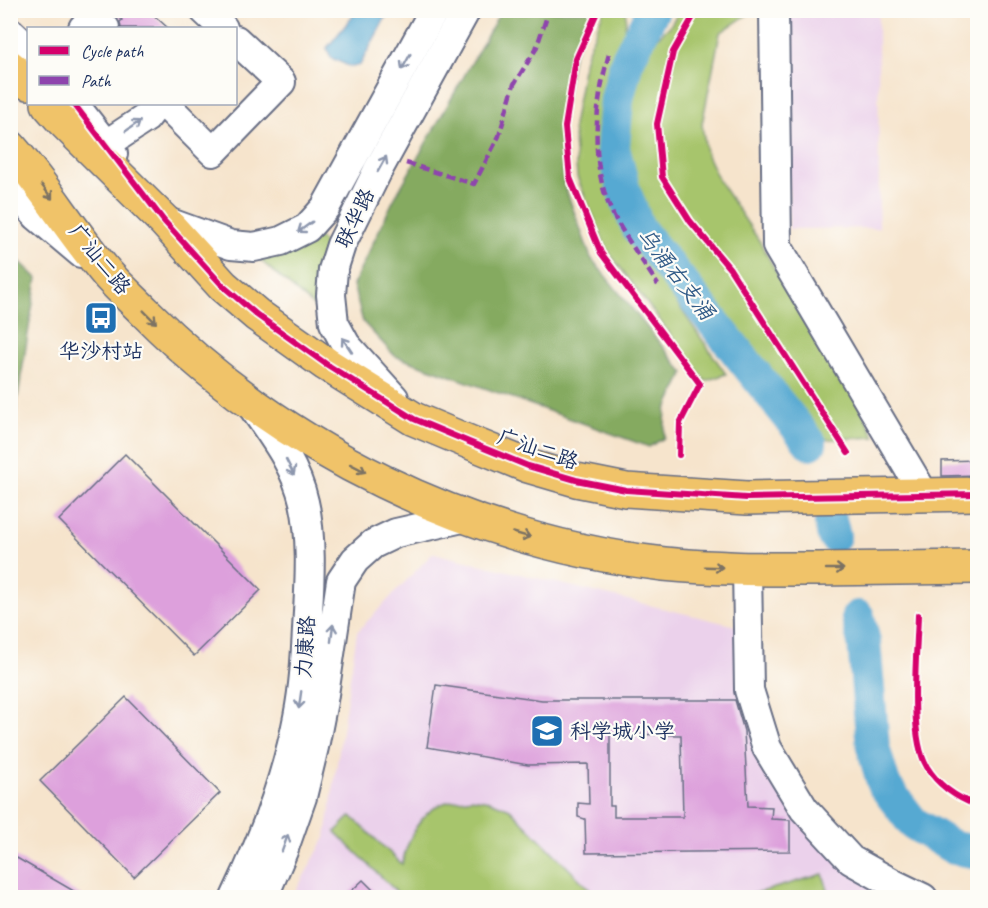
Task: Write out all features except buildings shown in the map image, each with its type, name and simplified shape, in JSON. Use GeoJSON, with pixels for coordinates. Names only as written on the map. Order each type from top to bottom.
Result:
{"type":"FeatureCollection","features":[{"type":"Feature","properties":{"kind":"highway"},"geometry":{"type":"LineString","coordinates":[[10,67],[27,82]]}},
{"type":"Feature","properties":{"kind":"highway","name":"广汕二路"},"geometry":{"type":"LineString","coordinates":[[49,105],[164,221],[223,285],[257,315],[326,364],[414,419],[528,466],[576,480],[626,490],[747,498],[978,494]]}},
{"type":"Feature","properties":{"kind":"highway","name":"广汕二路"},"geometry":{"type":"LineString","coordinates":[[10,147],[31,170],[109,276],[185,351],[248,400],[308,442],[416,496],[519,535],[606,555],[664,564],[762,568],[977,568]]}},
{"type":"Feature","properties":{"kind":"street"},"geometry":{"type":"LineString","coordinates":[[204,10],[222,27]]}},
{"type":"Feature","properties":{"kind":"street","name":"联华路"},"geometry":{"type":"LineString","coordinates":[[164,221],[231,245],[254,247],[281,241],[307,228],[326,208],[434,10]]}},
{"type":"Feature","properties":{"kind":"street","name":"联华路"},"geometry":{"type":"LineString","coordinates":[[414,419],[346,345],[334,323],[331,295],[333,270],[341,245],[378,170],[466,10]]}},
{"type":"Feature","properties":{"kind":"street"},"geometry":{"type":"LineString","coordinates":[[774,10],[777,246],[925,496]]}},
{"type":"Feature","properties":{"kind":"street"},"geometry":{"type":"LineString","coordinates":[[10,32],[27,48]]}},
{"type":"Feature","properties":{"kind":"street"},"geometry":{"type":"LineString","coordinates":[[166,105],[213,152],[281,82],[237,41]]}},
{"type":"Feature","properties":{"kind":"street"},"geometry":{"type":"LineString","coordinates":[[75,105],[164,221]]}},
{"type":"Feature","properties":{"kind":"street"},"geometry":{"type":"LineString","coordinates":[[105,145],[146,118],[156,105]]}},
{"type":"Feature","properties":{"kind":"street"},"geometry":{"type":"LineString","coordinates":[[10,187],[37,216],[109,276]]}},
{"type":"Feature","properties":{"kind":"street","name":"力康路"},"geometry":{"type":"LineString","coordinates":[[235,897],[273,808],[291,749],[303,684],[309,590],[309,540],[301,492],[281,448],[248,400]]}},
{"type":"Feature","properties":{"kind":"street","name":"力康路"},"geometry":{"type":"LineString","coordinates":[[263,897],[283,851],[302,797],[323,701],[341,581],[355,560],[373,544],[396,533],[467,517]]}},
{"type":"Feature","properties":{"kind":"street"},"geometry":{"type":"LineString","coordinates":[[762,568],[749,690],[766,748],[804,809],[851,860],[923,897]]}},
{"type":"Feature","properties":{"kind":"shaded area"},"geometry":{"type":"Polygon","coordinates":[[[788,11],[878,11],[879,228],[789,229],[788,11]]]}},
{"type":"Feature","properties":{"kind":"shaded area","name":"科学城小学"},"geometry":{"type":"Polygon","coordinates":[[[433,553],[740,627],[758,752],[896,898],[292,898],[326,836],[357,632],[433,553]]]}},
{"type":"Feature","properties":{"kind":"green space"},"geometry":{"type":"Polygon","coordinates":[[[604,10],[626,11],[625,35],[618,52],[606,107],[604,155],[618,208],[654,270],[726,374],[705,381],[607,250],[577,177],[573,126],[585,58],[604,10]]]}},
{"type":"Feature","properties":{"kind":"green space"},"geometry":{"type":"Polygon","coordinates":[[[501,11],[593,11],[573,55],[560,127],[564,184],[591,258],[684,373],[666,410],[664,438],[649,447],[395,356],[363,322],[353,285],[393,201],[501,11]]]}},
{"type":"Feature","properties":{"kind":"green space"},"geometry":{"type":"Polygon","coordinates":[[[679,11],[753,11],[720,33],[702,124],[706,153],[719,181],[760,242],[787,292],[850,386],[875,437],[817,440],[744,349],[640,212],[622,147],[626,97],[634,73],[648,46],[670,26],[679,11]]]}},
{"type":"Feature","properties":{"kind":"green space"},"geometry":{"type":"Polygon","coordinates":[[[318,237],[330,248],[317,309],[260,260],[318,237]]]}},
{"type":"Feature","properties":{"kind":"green space"},"geometry":{"type":"Polygon","coordinates":[[[11,253],[37,278],[11,440],[11,253]]]}},
{"type":"Feature","properties":{"kind":"green space"},"geometry":{"type":"Polygon","coordinates":[[[471,798],[490,801],[510,809],[597,897],[402,897],[335,832],[351,816],[402,864],[411,836],[429,812],[447,802],[471,798]]]}},
{"type":"Feature","properties":{"kind":"green space"},"geometry":{"type":"Polygon","coordinates":[[[823,874],[830,897],[743,897],[823,874]]]}},
{"type":"Feature","properties":{"kind":"water"},"geometry":{"type":"Polygon","coordinates":[[[357,11],[389,11],[360,65],[351,67],[331,58],[327,48],[357,11]]]}},
{"type":"Feature","properties":{"kind":"waterway","name":"乌涌右支涌"},"geometry":{"type":"LineString","coordinates":[[653,10],[627,61],[617,99],[613,148],[624,191],[638,228],[810,443]]}},
{"type":"Feature","properties":{"kind":"waterway","name":"乌涌右支涌"},"geometry":{"type":"LineString","coordinates":[[831,523],[834,536]]}},
{"type":"Feature","properties":{"kind":"waterway","name":"乌涌右支涌"},"geometry":{"type":"LineString","coordinates":[[858,617],[864,642],[873,747],[884,785],[913,823],[954,848],[978,852]]}},
{"type":"Feature","properties":{"kind":"marked path"},"geometry":{"type":"LineString","coordinates":[[406,163],[474,184],[499,136],[514,84],[536,49],[549,10]]}},
{"type":"Feature","properties":{"kind":"marked path"},"geometry":{"type":"LineString","coordinates":[[609,54],[597,116],[601,179],[615,218],[658,285]]}},
{"type":"Feature","properties":{"kind":"cycle path"},"geometry":{"type":"LineString","coordinates":[[598,10],[576,59],[565,127],[570,178],[601,253],[700,384],[680,423],[679,455]]}},
{"type":"Feature","properties":{"kind":"cycle path"},"geometry":{"type":"LineString","coordinates":[[697,10],[673,52],[657,124],[662,177],[690,221],[730,269],[848,453]]}},
{"type":"Feature","properties":{"kind":"cycle path"},"geometry":{"type":"LineString","coordinates":[[75,105],[164,221],[223,286],[257,315],[326,364],[414,419],[528,466],[576,480],[626,490],[747,498],[978,494]]}},
{"type":"Feature","properties":{"kind":"cycle path"},"geometry":{"type":"LineString","coordinates":[[918,615],[915,693],[917,735],[921,753],[927,767],[943,786],[978,806]]}},
{"type":"Feature","properties":{"kind":"place","name":"华沙村站"},"geometry":{"type":"Point","coordinates":[101,318]}},
{"type":"Feature","properties":{"kind":"place","name":"科学城小学"},"geometry":{"type":"Point","coordinates":[547,731]}}]}
